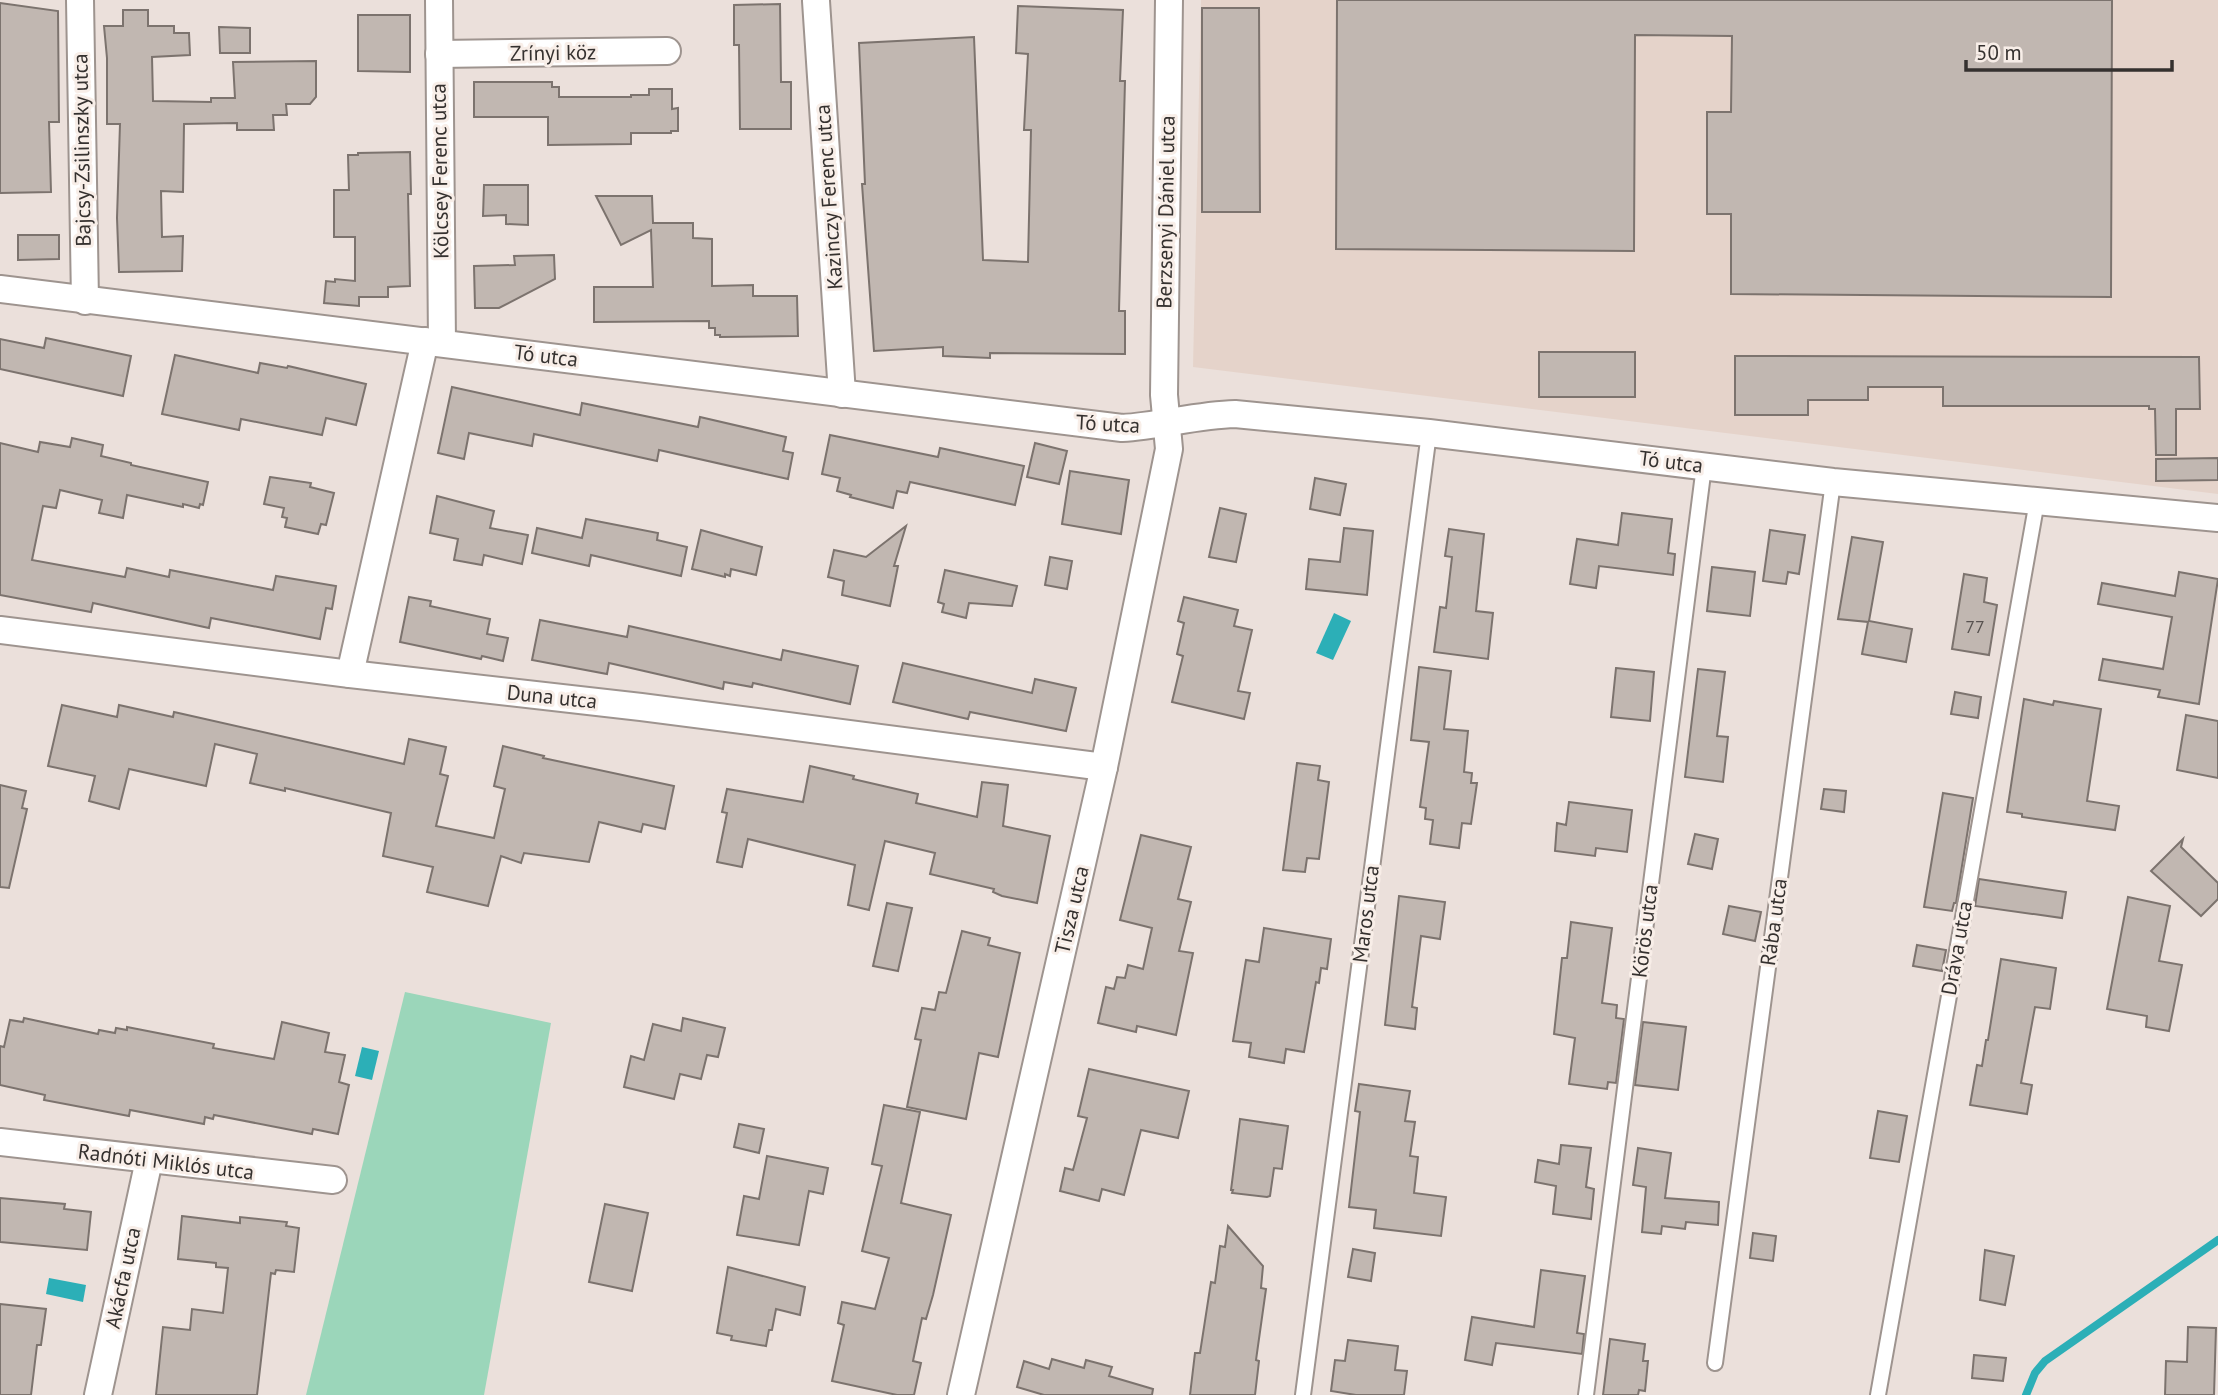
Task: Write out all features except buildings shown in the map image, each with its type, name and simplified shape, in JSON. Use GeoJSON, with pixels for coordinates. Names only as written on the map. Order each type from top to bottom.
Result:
{"type":"FeatureCollection","features":[{"type":"Feature","properties":{"kind":"street","name":"Bajcsy-Zsilinszky utca"},"geometry":{"type":"LineString","coordinates":[[79,0],[85,300]]}},
{"type":"Feature","properties":{"kind":"street","name":"Kölcsey Ferenc utca"},"geometry":{"type":"LineString","coordinates":[[350,674],[433,342],[439,0]]}},
{"type":"Feature","properties":{"kind":"street","name":"Berzsenyi Dániel utca"},"geometry":{"type":"LineString","coordinates":[[1167,423],[1164,395],[1169,0]]}},
{"type":"Feature","properties":{"kind":"street","name":"Kazinczy Ferenc utca"},"geometry":{"type":"LineString","coordinates":[[816,1],[842,394]]}},
{"type":"Feature","properties":{"kind":"street","name":"Zrínyi köz"},"geometry":{"type":"LineString","coordinates":[[439,54],[667,51]]}},
{"type":"Feature","properties":{"kind":"street","name":"Tó utca"},"geometry":{"type":"LineString","coordinates":[[0,289],[1122,428],[1209,415],[1235,414],[1429,433],[1833,482],[2218,518]]}},
{"type":"Feature","properties":{"kind":"street","name":"Tisza utca"},"geometry":{"type":"LineString","coordinates":[[961,1395],[1104,767],[1169,450],[1167,423]]}},
{"type":"Feature","properties":{"kind":"street","name":"Duna utca"},"geometry":{"type":"LineString","coordinates":[[0,630],[641,707],[1104,767]]}},
{"type":"Feature","properties":{"kind":"street","name":"Radnóti Miklós utca"},"geometry":{"type":"LineString","coordinates":[[0,1142],[333,1180]]}},
{"type":"Feature","properties":{"kind":"street","name":"Akácfa utca"},"geometry":{"type":"LineString","coordinates":[[98,1395],[149,1160]]}},
{"type":"Feature","properties":{"kind":"lane","name":"Maros utca"},"geometry":{"type":"LineString","coordinates":[[1303,1395],[1429,433]]}},
{"type":"Feature","properties":{"kind":"lane","name":"Körös utca"},"geometry":{"type":"LineString","coordinates":[[1586,1395],[1704,466]]}},
{"type":"Feature","properties":{"kind":"lane","name":"Rába utca"},"geometry":{"type":"LineString","coordinates":[[1715,1363],[1833,482]]}},
{"type":"Feature","properties":{"kind":"lane","name":"Dráva utca"},"geometry":{"type":"LineString","coordinates":[[1878,1395],[2037,501]]}},
{"type":"Feature","properties":{"kind":"shaded area"},"geometry":{"type":"Polygon","coordinates":[[[1201,0],[2218,0],[2218,494],[1193,367],[1201,0]]]}},
{"type":"Feature","properties":{"kind":"green space"},"geometry":{"type":"Polygon","coordinates":[[[405,992],[551,1023],[484,1395],[306,1395],[405,992]]]}},
{"type":"Feature","properties":{"kind":"water"},"geometry":{"type":"Polygon","coordinates":[[[1334,613],[1351,621],[1333,660],[1316,653],[1334,613]]]}},
{"type":"Feature","properties":{"kind":"water"},"geometry":{"type":"Polygon","coordinates":[[[362,1047],[379,1051],[372,1080],[355,1076],[362,1047]]]}},
{"type":"Feature","properties":{"kind":"water"},"geometry":{"type":"Polygon","coordinates":[[[49,1278],[86,1285],[83,1302],[46,1294],[49,1278]]]}},
{"type":"Feature","properties":{"kind":"waterway"},"geometry":{"type":"LineString","coordinates":[[2026,1395],[2035,1373],[2045,1361],[2218,1240]]}}]}
